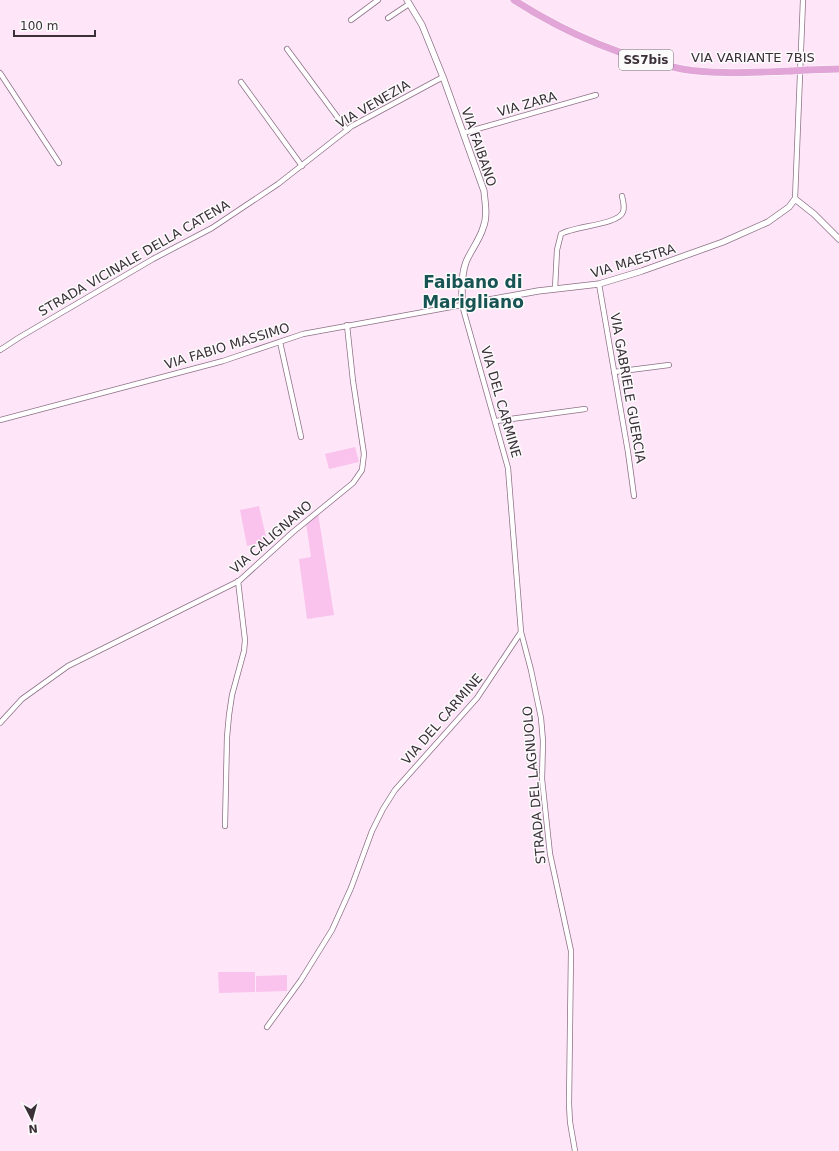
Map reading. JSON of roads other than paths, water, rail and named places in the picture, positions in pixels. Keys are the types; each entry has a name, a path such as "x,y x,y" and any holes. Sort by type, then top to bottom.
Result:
{"main road":[{"name":"VIA VARIANTE 7BIS","path":"514,0 543,19 589,42 635,58 683,69 748,72 839,69"}],"street":[{"path":"351,20 378,0"},
{"path":"803,0 795,199 814,214 839,239"},
{"path":"388,18 408,2"},
{"name":"VIA FAIBANO","path":"408,2 422,25 443,77 484,191 486,207 485,221 483,230 475,242 466,263 463,278 462,305"},
{"path":"287,50 347,130"},
{"path":"0,73 59,163"},
{"name":"VIA VENEZIA","path":"278,184 347,130 443,77"},
{"path":"241,82 302,166"},
{"name":"VIA ZARA","path":"463,133 596,95"},
{"name":"STRADA VICINALE DELLA CATENA","path":"0,350 153,259 212,228 278,184"},
{"path":"555,289 557,250 561,234 570,230 616,218 623,213 624,210 622,196"},
{"name":"VIA MAESTRA","path":"462,305 555,289 599,284 674,260 755,228 775,218 795,199"},
{"name":"VIA GABRIELE GUERCIA","path":"599,284 628,452 634,496"},
{"name":"VIA FABIO MASSIMO","path":"0,420 223,361 303,334 462,305"},
{"name":"VIA DEL CARMINE","path":"267,1027 301,980 332,930 351,888 372,831 395,790 477,698 521,632 508,468 496,421 462,305"},
{"name":"VIA CALIGNANO","path":"0,723 22,699 46,680 68,666 238,581 293,532 353,483 362,470 364,460 363,444 352,381 347,325"},
{"path":"280,342 301,437"},
{"path":"614,372 669,365"},
{"path":"496,421 585,409"},
{"path":"225,826 227,737 229,715 232,695 244,652 245,640 245,627 238,581"},
{"name":"STRADA DEL LAGNUOLO","path":"521,632 541,718 543,741 542,779 549,848 558,898 571,951 569,1110 570,1128 575,1151"}],"district":[{"name":"Faibano di Marigliano","path":"473,292"}]}
